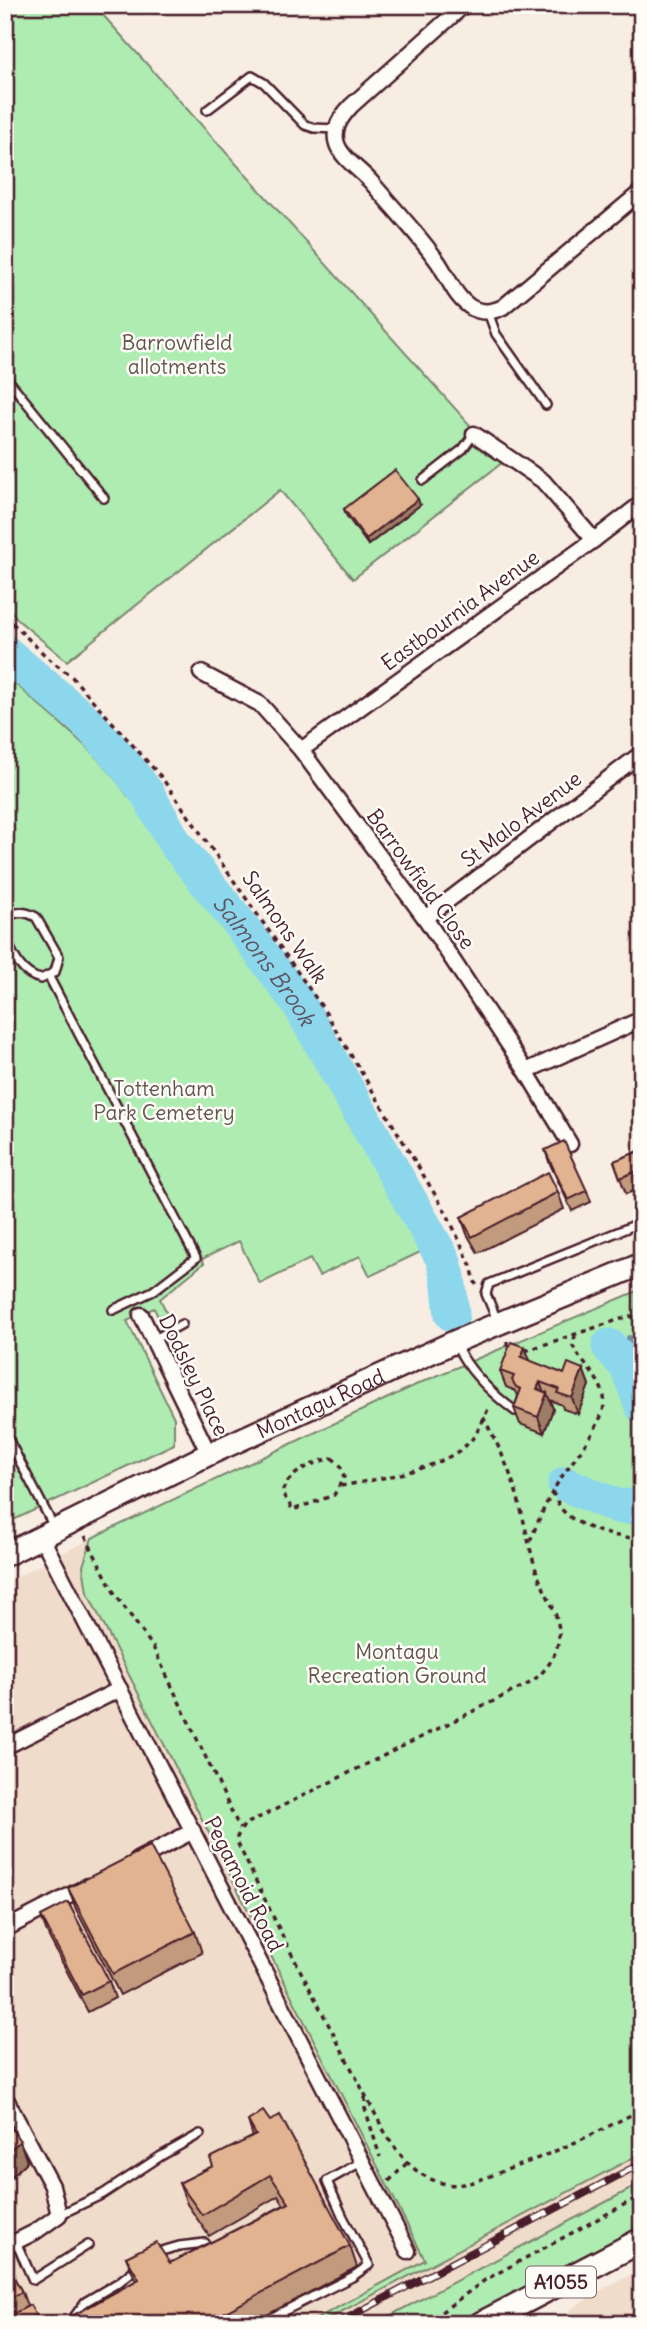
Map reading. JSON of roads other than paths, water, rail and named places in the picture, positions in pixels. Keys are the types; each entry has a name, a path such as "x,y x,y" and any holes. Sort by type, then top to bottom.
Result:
{"main road":[{"name":"Montagu Road","path":"5,1555 209,1454 454,1342 503,1332 642,1264"},
{"name":"A1055","path":"494,2321 642,2240"}],"street":[{"path":"464,5 351,106 340,118 336,135 340,151 366,176 438,262 455,293 475,310 488,312 503,307 642,191"},
{"path":"474,434 543,481 594,540"},
{"name":"Eastbournia Avenue","path":"301,750 642,503"},
{"name":"Barrowfield Close","path":"201,673 260,704 301,750 425,918 526,1071 570,1144"},
{"name":"St Malo Avenue","path":"425,918 642,753"},
{"path":"526,1071 642,1019"},
{"name":"Dodsley Place","path":"141,1315 209,1454"},
{"name":"Pegamoid Road","path":"48,1533 120,1689 408,2251"},
{"path":"5,1747 120,1689"},
{"path":"122,1867 193,1830"},
{"path":"5,1929 99,1880"},
{"path":"5,2096 52,2186 59,2216 11,2245"}],"lane":[{"path":"207,110 251,76 264,83 305,125 336,135"},
{"path":"488,312 496,334 546,405"},
{"path":"5,376 104,498"},
{"path":"423,480 463,449 474,434"},
{"path":"5,925 14,913 22,911 37,917 59,957 55,972 41,979 26,974 5,937"},
{"path":"49,977 196,1258 152,1291 113,1310"},
{"path":"503,1332 486,1294 489,1284 642,1222"},
{"path":"133,1300 141,1315"},
{"path":"153,1341 182,1324"},
{"path":"454,1342 465,1363 495,1396 515,1411"},
{"path":"5,1433 48,1533"},
{"path":"59,2216 103,2194 200,2134"},
{"path":"258,2324 352,2277 369,2265 342,2217 327,2180 361,2162"},
{"path":"69,2324 85,2302 119,2282 154,2254 179,2246 205,2243"},
{"path":"11,2245 33,2280 88,2245"}],"waterway":[{"name":"Salmons Brook","path":"5,652 86,721 123,762 147,793 175,843 299,1004 443,1259 452,1314"},
{"path":"627,1367 629,1338"},
{"name":"Salmons Brook","path":"609,1346 627,1367 642,1406"},
{"name":"Salmons Brook","path":"565,1484 616,1506 642,1507"}],"railway":[{"path":"336,2324 642,2163"}],"park label":[{"name":"Barrowfield allotments","path":"177,354"},
{"name":"Tottenham Park Cemetery","path":"164,1100"},
{"name":"Montagu Recreation Ground","path":"397,1663"}]}
